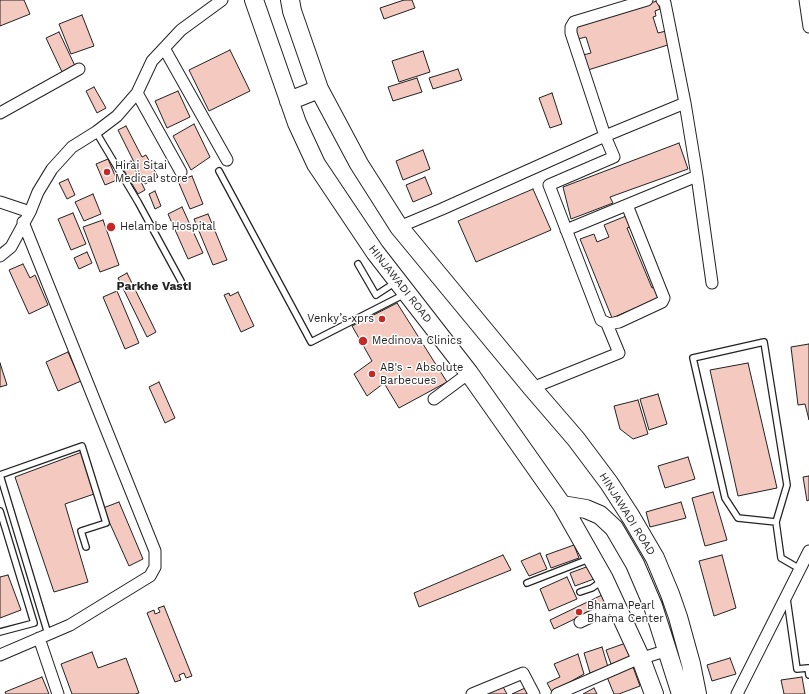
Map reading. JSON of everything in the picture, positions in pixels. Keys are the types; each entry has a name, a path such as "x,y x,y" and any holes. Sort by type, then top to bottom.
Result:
{"main road":[{"name":"HINJAWADI ROAD","path":"254,0 297,123 316,164 374,252 469,373 562,505 586,509 600,515 614,528 635,564 653,606 681,694"},
{"name":"HINJAWADI ROAD","path":"290,0 292,11 319,89 359,164 399,227 576,439 610,483 655,558 678,617 691,664"},
{"path":"289,101 319,89"},
{"path":"562,505 604,580 641,659 653,694"},
{"path":"691,664 697,694"},
{"path":"691,664 709,694"}],"street":[{"path":"0,256 11,247 23,222 30,212 38,192 52,169 72,147 96,132 117,116 137,93 152,60 181,30 222,0"},
{"path":"532,388 619,353 607,324 601,320 549,185 614,157 605,136 571,33 571,27 574,22 647,0"},
{"path":"662,0 665,3 697,176 712,283"},
{"path":"805,0 809,27"},
{"path":"164,48 227,160"},
{"path":"0,113 79,69"},
{"path":"137,93 181,172"},
{"path":"399,227 605,136 684,103"},
{"path":"566,230 697,176"},
{"path":"0,202 30,212"},
{"path":"607,324 619,322 662,302 664,298 627,205"},
{"path":"0,655 70,625 150,576 155,567 155,551 23,222"},
{"path":"434,399 469,373"},
{"path":"737,694 809,551"},
{"path":"580,622 616,606"},
{"path":"44,636 58,694"},
{"path":"556,694 641,659 668,650"},
{"path":"472,694 523,673 534,694"}],"lane":[{"path":"96,132 138,202 181,281"},
{"path":"219,171 311,342 402,287"},
{"path":"358,264 376,295 402,287"},
{"path":"776,522 738,518 725,498 693,358 764,342 787,485 776,522 781,558 800,569"},
{"path":"44,636 0,475 82,446 106,523 81,531 86,547"},
{"path":"0,511 34,623 0,632"},
{"path":"527,583 583,563 592,558"},
{"path":"580,592 592,588 604,580"},
{"path":"786,596 797,669 808,668 809,676"}],"building":[{"path":"0,0 24,0 30,14 0,26"},
{"path":"404,0 412,0 415,8 384,19 380,8"},
{"path":"657,1 660,9 655,11 656,16 653,17 658,33 666,31 671,44 588,70 583,55 591,53 586,37 578,39 574,27"},
{"path":"82,15 94,46 71,54 59,24"},
{"path":"59,32 76,68 63,74 46,38"},
{"path":"230,50 250,91 209,111 189,70"},
{"path":"423,51 430,72 399,82 392,61"},
{"path":"458,69 462,80 433,89 429,78"},
{"path":"417,78 422,92 393,101 388,87"},
{"path":"94,87 106,108 97,113 86,91"},
{"path":"178,91 190,117 167,128 155,101"},
{"path":"552,93 562,124 550,128 539,98"},
{"path":"194,124 210,157 191,170 173,136"},
{"path":"126,126 142,157 146,155 158,177 145,184 118,130"},
{"path":"679,143 688,169 610,197 613,203 571,219 563,187"},
{"path":"423,150 430,169 403,180 396,161"},
{"name":"Hirai Sitai Medical store","path":"108,159 117,180 105,185 96,164"},
{"path":"131,161 145,190 138,194 122,167"},
{"path":"192,176 203,204 190,209 178,181"},
{"path":"425,177 432,194 413,202 406,185"},
{"path":"68,179 75,195 67,199 59,183"},
{"path":"533,189 551,230 476,262 458,221"},
{"path":"155,191 161,206 155,209 149,194"},
{"path":"93,194 101,214 84,221 75,202"},
{"path":"182,207 203,253 188,259 168,214"},
{"path":"73,213 86,244 71,250 58,219"},
{"path":"208,214 227,260 213,265 194,219"},
{"path":"626,216 630,227 627,228 652,288 654,287 659,298 612,318 580,239 594,234 597,242 609,237 604,225"},
{"path":"103,220 119,265 100,272 83,227"},
{"path":"87,252 92,263 79,269 74,258"},
{"path":"23,264 30,278 35,275 48,305 29,314 9,270"},
{"path":"127,273 156,332 147,337 118,278"},
{"path":"117,291 139,343 125,349 103,297"},
{"path":"238,292 254,326 241,332 224,295 229,293 230,296"},
{"path":"397,303 447,382 399,408 384,383 367,396 354,374 372,361 352,326"},
{"path":"809,344 809,420 805,404 798,405 791,347"},
{"path":"68,352 81,381 58,391 46,362"},
{"path":"0,363 7,385 0,387"},
{"path":"748,363 777,488 738,496 710,370"},
{"path":"159,382 175,418 165,423 149,387"},
{"path":"658,394 667,424 649,430 640,399"},
{"path":"638,400 648,434 633,439 620,429 614,406"},
{"path":"82,452 97,493 65,504 88,582 54,592 15,477"},
{"path":"688,457 695,479 665,488 658,466"},
{"path":"809,476 809,500 807,501 803,477"},
{"path":"713,492 727,540 705,546 692,498"},
{"path":"119,502 143,559 129,566 103,508"},
{"path":"681,502 686,518 650,527 646,512"},
{"path":"574,545 579,558 551,568 546,555"},
{"path":"540,553 547,569 529,576 521,561"},
{"path":"503,555 511,570 419,607 414,593"},
{"path":"722,555 736,608 714,616 699,561"},
{"path":"589,566 594,579 575,586 570,573"},
{"path":"8,575 21,610 0,618 0,577"},
{"path":"567,577 577,599 549,611 540,589"},
{"name":"Bhama Pearl Bhama Center","path":"604,594 608,603 554,629 550,620"},
{"path":"164,606 192,676 186,678 184,673 179,675 181,680 175,682 147,613 154,610 155,614 160,612 158,608"},
{"path":"626,643 631,657 611,664 606,650"},
{"path":"602,647 608,667 590,673 584,653"},
{"path":"92,652 98,668 126,658 139,693 72,694 61,664"},
{"path":"578,654 584,674 552,692 547,683 560,677 554,664"},
{"path":"730,658 736,674 712,681 707,665"},
{"path":"633,667 640,686 619,694 614,694 607,677"},
{"path":"42,677 49,694 6,694 5,692"},
{"path":"802,677 805,694 784,694 781,680"},
{"path":"502,685 507,694 483,694"},
{"path":"525,688 528,694 512,694"},
{"path":"594,688 597,694 583,694"}],"place":[{"name":"Hirai Sitai Medical store","path":"107,172"},
{"name":"Helambe Hospital","path":"111,227"},
{"name":"Venky’s xprs","path":"382,319"},
{"name":"Medinova Clinics","path":"363,341"},
{"name":"AB's - Absolute Barbecues","path":"372,374"},
{"name":"Bhama Pearl Bhama Center","path":"579,612"}],"district":[{"name":"Parkhe Vasti","path":"154,286"}]}
